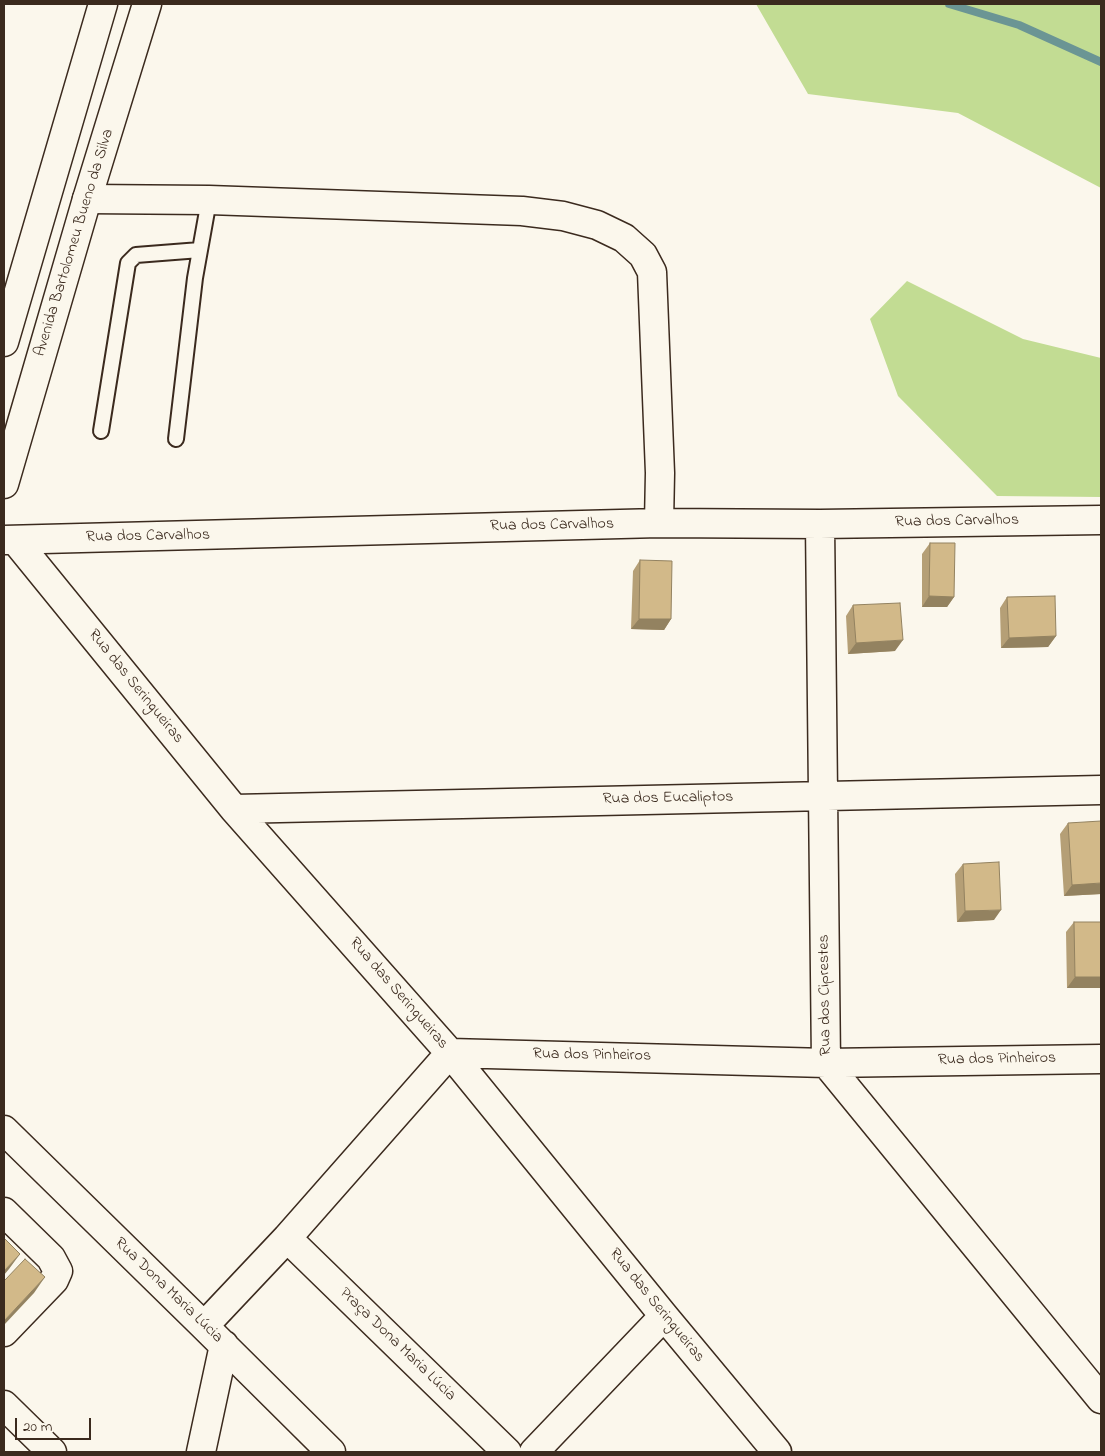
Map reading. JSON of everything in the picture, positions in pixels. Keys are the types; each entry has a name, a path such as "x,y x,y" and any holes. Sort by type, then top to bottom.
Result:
{"street":[{"path":"4,342 102,4"},
{"name":"Avenida Bartolomeu Bueno da Silva","path":"4,484 87,199 147,4"},
{"path":"87,199 209,200 522,211 563,216 597,225 624,238 644,255 652,272 659,454 659,524"},
{"name":"Rua dos Carvalhos","path":"9,540 659,524 1101,520"},
{"name":"Rua dos Ciprestes","path":"820,524 826,1062 1101,1399"},
{"name":"Rua das Seringueiras","path":"9,540 234,809 450,1053 777,1452"},
{"name":"Rua dos Eucaliptos","path":"234,809 1101,790"},
{"path":"204,1326 287,1238 450,1053"},
{"name":"Rua dos Pinheiros","path":"450,1053 826,1062 1101,1059"},
{"name":"Rua Dona Maria Lúcia","path":"4,1130 331,1452"},
{"path":"4,1212 51,1258 58,1271 54,1280 4,1332"},
{"name":"Praça Dona Maria Lúcia","path":"287,1238 507,1452"},
{"path":"534,1452 664,1316"},
{"path":"201,1452 224,1345"},
{"path":"4,1405 52,1452"}],"lane":[{"path":"176,439 194,288 209,200"},
{"path":"101,431 128,263 136,255 200,250"}],"green space":[{"path":"756,4 1101,4 1101,188 958,113 808,94"},
{"path":"907,281 1023,339 1101,358 1101,497 997,496 898,396 870,319"}],"building":[{"path":"930,543 955,543 954,597 929,596"},
{"path":"640,560 672,561 671,619 639,619"},
{"path":"1055,596 1056,636 1009,638 1007,597"},
{"path":"900,603 903,640 856,643 853,605"},
{"path":"1101,821 1101,883 1072,885 1068,823"},
{"path":"999,862 1001,910 965,911 963,864"},
{"path":"1074,922 1101,922 1101,977 1075,977"},
{"path":"4,1238 20,1254 4,1271"},
{"path":"25,1259 45,1277 4,1321 4,1279"}],"waterway":[{"path":"949,4 1019,25 1101,62"}]}
